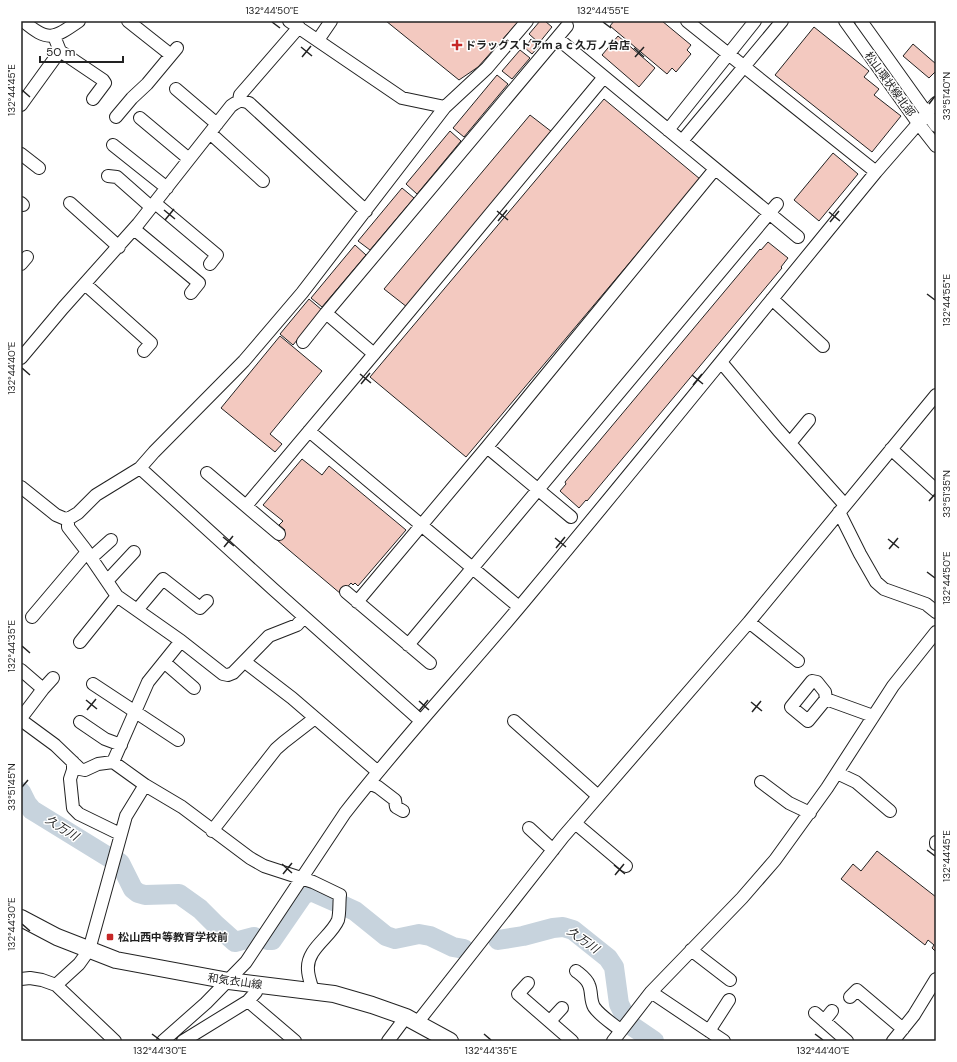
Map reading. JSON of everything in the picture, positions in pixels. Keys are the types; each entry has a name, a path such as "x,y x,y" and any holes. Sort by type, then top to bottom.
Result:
{"main road":[{"name":"和気衣山線","path":"21,918 57,937 116,960 229,981 334,994 372,1004 412,1020 450,1041"}],"street":[{"path":"23,21 37,33 47,36 54,36 79,21"},
{"path":"318,40 331,21"},
{"path":"21,487 56,515 68,519 78,513 96,495 140,468 244,361 302,293 445,107 487,68 527,21"},
{"path":"687,21 876,172"},
{"path":"668,130 755,21"},
{"path":"682,141 782,21"},
{"name":"松山環状線北部","path":"845,21 936,146"},
{"name":"松山環状線北部","path":"861,21 936,126"},
{"path":"116,117 174,52 137,23"},
{"path":"239,101 240,95 294,24 402,98 445,107"},
{"path":"303,342 567,26"},
{"path":"54,36 60,51 103,80 105,83 93,99"},
{"path":"557,38 798,237"},
{"path":"21,105 60,51"},
{"path":"246,506 604,77"},
{"path":"176,89 262,182"},
{"path":"21,358 134,229 231,106 239,101 243,100 249,103 366,211"},
{"path":"164,1041 206,1004 246,962 345,813 369,783 519,607 876,172 936,103"},
{"path":"140,118 189,159"},
{"path":"112,145 166,188"},
{"path":"21,154 39,168"},
{"path":"357,602 487,447 715,169"},
{"path":"108,176 117,177 217,255 210,264"},
{"path":"70,203 118,247"},
{"path":"408,645 777,204"},
{"path":"134,229 199,283 191,293"},
{"path":"85,284 151,343 144,351"},
{"path":"772,299 823,346"},
{"path":"326,313 374,354"},
{"path":"721,362 790,443 842,508 860,554 876,582 884,590 926,604 936,612"},
{"path":"388,1041 412,1020 575,823 749,622 936,395"},
{"path":"790,443 809,420"},
{"path":"309,431 519,607"},
{"path":"487,447 571,517"},
{"path":"891,449 936,490"},
{"path":"140,468 421,721"},
{"path":"207,474 279,534"},
{"path":"68,519 68,527 117,596 181,641 223,674 228,675 233,673 269,636 297,625 304,617"},
{"path":"32,617 89,555 111,540"},
{"path":"107,581 134,552"},
{"path":"137,610 163,579 200,608 207,600"},
{"path":"346,592 430,663"},
{"path":"80,642 117,596"},
{"path":"749,622 798,661"},
{"path":"576,971 589,984 591,1001 594,1007 602,1016 616,1038 651,992 747,893 774,860 810,813 893,686 936,632"},
{"path":"113,762 148,682 181,641"},
{"path":"164,662 194,688"},
{"path":"245,662 292,698 378,772"},
{"path":"21,670 43,689"},
{"path":"53,678 21,719 55,744 80,769 86,770 98,764 113,762 145,785 182,807 250,858 264,866 314,882 340,895 338,919 331,931 317,947 310,958 308,969 313,991"},
{"path":"93,684 178,740"},
{"path":"826,699 873,716"},
{"path":"212,831 276,749 315,718"},
{"path":"514,721 598,796"},
{"path":"80,722 105,740 121,745"},
{"path":"73,762 73,770 70,779 71,802 73,808 79,814 120,834"},
{"path":"837,773 856,782 882,809"},
{"path":"761,782 789,803 810,813"},
{"path":"369,783 378,787 395,800 396,807 403,811"},
{"path":"56,985 80,964 89,950 126,816 145,785"},
{"path":"575,823 626,866"},
{"path":"529,828 553,850"},
{"path":"691,950 730,980"},
{"path":"22,977 42,980 56,985 116,1041"},
{"path":"893,1041 914,1015 936,979"},
{"path":"528,983 518,994 572,1041"},
{"path":"184,1041 248,1001 256,992 258,984"},
{"path":"850,997 857,990 903,1029"},
{"path":"651,992 724,1041"},
{"path":"709,1031 729,1000"},
{"path":"248,1001 296,1041"},
{"path":"550,1021 562,1008"},
{"path":"832,1012 820,1017 847,1041"}],"building":[{"name":"ドラッグストアｍａｃ久万ノ台店","path":"386,21 518,22 478,67 459,80"},
{"path":"540,21 545,21 552,27 539,43 529,34"},
{"path":"614,21 662,21 691,45 687,50 691,54 676,72 672,68 667,74 610,26"},
{"path":"814,27 869,71 864,77 879,89 874,95 901,116 872,152 775,75"},
{"path":"618,36 655,68 639,87 602,55"},
{"path":"531,39 539,46 532,54 525,48"},
{"path":"913,44 936,64 936,71 929,78 903,56"},
{"path":"520,50 530,58 512,79 502,71"},
{"path":"497,75 508,84 464,137 453,128"},
{"path":"604,99 700,179 466,457 370,377"},
{"path":"530,115 552,132 407,307 384,289"},
{"path":"450,131 461,141 417,194 406,184"},
{"path":"833,153 858,174 819,221 794,200"},
{"path":"402,188 414,198 370,250 358,241"},
{"path":"768,242 788,258 781,267 782,268 587,501 586,500 579,508 560,491 566,484 565,482 760,249 761,250"},
{"path":"355,245 366,255 322,307 311,298"},
{"path":"309,299 322,310 293,345 280,334"},
{"path":"280,336 322,371 270,434 282,444 275,452 221,408"},
{"path":"302,459 322,475 329,466 406,530 358,586 355,583 353,585 351,583 341,594 277,540 285,530 279,525 283,521 263,505"},
{"path":"877,851 936,897 936,952 932,948 934,945 928,940 925,945 841,879 853,864 861,871"}],"waterway":[{"name":"久万川","path":"21,792 32,810 110,858"},
{"name":"久万川","path":"117,861 120,863 133,889 138,893 145,895 179,894 200,909 235,942 254,937"},
{"name":"久万川","path":"267,940 272,940 303,895 311,891 336,902"},
{"name":"久万川","path":"342,905 355,911 386,936 395,939 419,934 430,936 453,947 464,949"},
{"name":"久万川","path":"498,940 523,936 553,928 563,927 573,930 608,958 614,967 619,1004 624,1014"},
{"name":"久万川","path":"632,1026 654,1041"}],"place":[{"name":"ドラッグストアｍａｃ久万ノ台店","path":"457,45"},
{"name":"松山西中等教育学校前","path":"110,937"}]}
